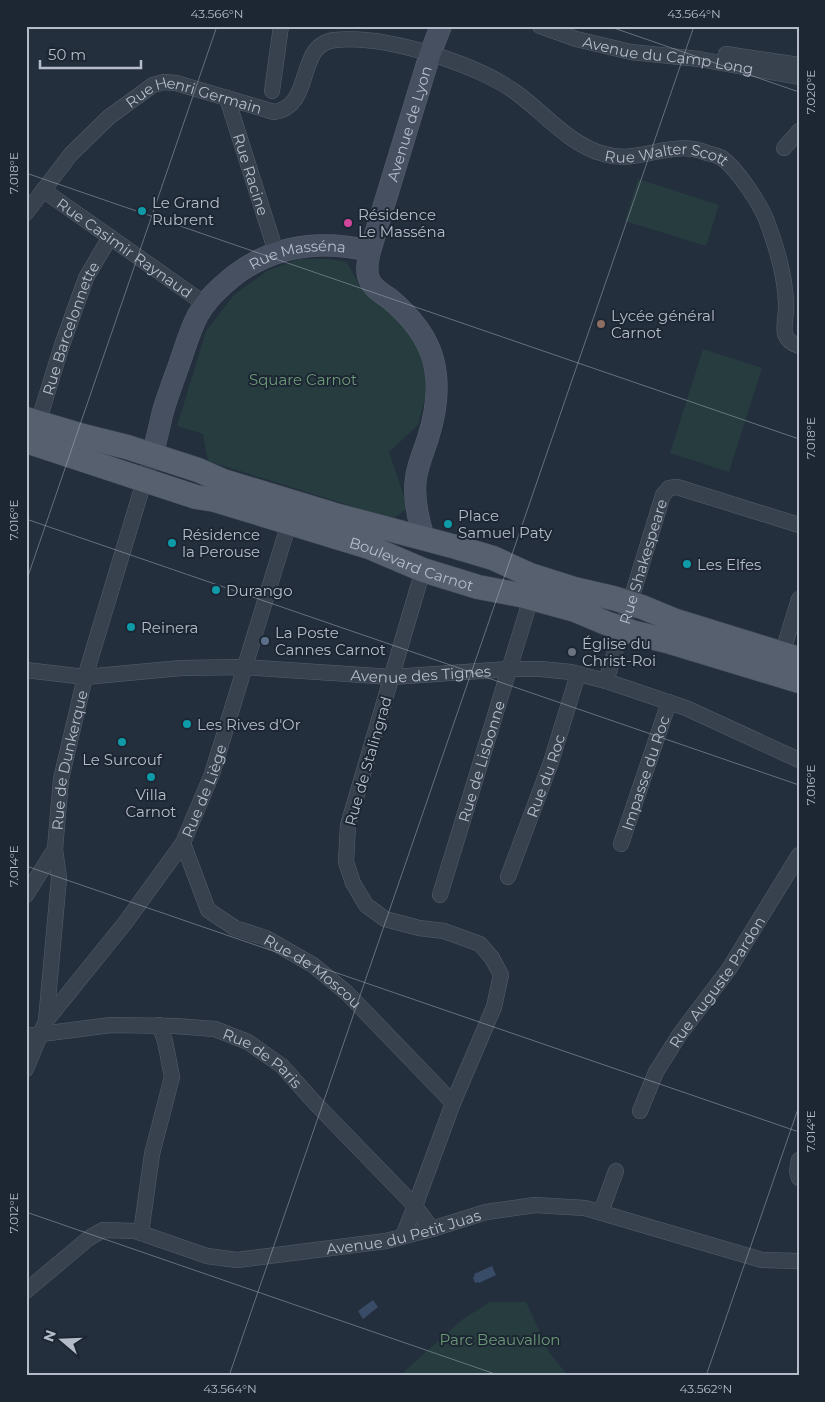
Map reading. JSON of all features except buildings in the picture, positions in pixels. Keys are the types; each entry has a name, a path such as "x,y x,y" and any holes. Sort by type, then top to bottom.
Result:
{"main road":[{"name":"Avenue de Lyon","path":"370,251 430,54 440,29"},
{"name":"Rue Masséna","path":"152,456 162,414 192,329 205,304 222,286 240,272 276,252 306,246 326,245 346,245 370,251 368,268 370,281 409,315 428,345 435,371 437,391 434,413 416,478 417,513 424,538"},
{"path":"127,447 143,440 155,428 162,414"},
{"name":"Boulevard Carnot","path":"30,428 83,436 127,447 198,470 223,481 335,515 493,558 530,575 628,603 676,621 790,656"},
{"name":"Boulevard Carnot","path":"30,428 144,480 369,547 423,570 489,590 532,598 575,610 621,628 799,681"}],"street":[{"path":"272,91 281,26"},
{"name":"Avenue du Camp Long","path":"540,26 576,39 631,52 700,59 799,77"},
{"name":"Avenue du Camp Long","path":"568,26 594,35 657,46 714,52 799,65"},
{"name":"Rue Henri Germain","path":"26,213 71,154 109,117 153,85 164,82 176,83 274,112 281,111 296,100 311,57 322,44 334,40 372,41 430,54"},
{"name":"Rue Walter Scott","path":"430,54 475,70 516,92 580,144 604,155 629,158 670,148 695,148 722,158 743,180 765,217 780,265 786,303 786,334 792,343 799,346"},
{"name":"Rue Racine","path":"227,98 276,252"},
{"path":"784,148 799,131"},
{"name":"Rue Casimir Raynaud","path":"44,190 205,304"},
{"name":"Rue Barcelonnette","path":"30,428 86,278 110,236"},
{"name":"Rue de Dunkerque","path":"26,1069 37,1031 59,878 55,849 61,779 85,677 152,456"},
{"name":"Rue Shakespeare","path":"606,680 628,603 663,495 669,488 677,488 799,526"},
{"name":"Rue de Liège","path":"37,1031 125,923 183,843 212,774 289,523"},
{"name":"Rue de Stalingrad","path":"415,1206 453,1103 494,1007 501,975 492,958 480,944 444,931 419,928 385,920 366,905 353,883 346,862 348,825 423,570"},
{"name":"Rue de Lisbonne","path":"440,895 532,598"},
{"path":"790,656 799,599"},
{"name":"Avenue des Tignes","path":"26,670 85,677 181,668 244,667 392,677 509,669 542,669 606,680 686,708 799,760"},
{"name":"Rue du Roc","path":"508,878 551,762 578,674"},
{"name":"Impasse du Roc","path":"621,844 669,702"},
{"name":"Rue de Moscou","path":"183,843 208,910 235,928 266,938 313,965 347,993 453,1103"},
{"path":"26,895 55,849"},
{"name":"Rue Auguste Pardon","path":"640,1111 656,1072 680,1034 729,968 799,855"},
{"name":"Rue de Paris","path":"37,1031 110,1025 159,1025 215,1029 248,1042 282,1066 315,1103 415,1206"},
{"path":"141,1233 152,1154 172,1077 165,1041 159,1025"},
{"path":"799,1160 797,1171 799,1178"},
{"path":"601,1212 616,1171"},
{"name":"Avenue du Petit Juas","path":"26,1291 89,1238 103,1230 135,1230 207,1256 237,1260 367,1243 432,1229 486,1212 535,1205 585,1208 762,1260 799,1261"},
{"path":"415,1206 432,1229"},
{"path":"403,1236 415,1206"}],"green space":[{"path":"638,179 719,205 706,246 625,221"},
{"name":"Square Carnot","path":"299,259 329,259 347,262 361,288 394,315 413,338 425,361 425,398 418,425 389,452 408,508 393,519 208,461 203,434 177,426 206,331 234,295 267,271"},
{"path":"703,349 762,368 729,472 670,453"},
{"name":"Parc Beauvallon","path":"490,1302 526,1302 549,1352 568,1376 399,1376 463,1319"}],"water":[{"path":"492,1266 496,1275 475,1283 474,1274"},
{"path":"373,1300 378,1307 363,1319 358,1311"}],"place":[{"name":"Le Grand Rubrent","path":"142,211"},
{"name":"Résidence Le Masséna","path":"348,223"},
{"name":"Lycée général Carnot","path":"601,324"},
{"name":"Place Samuel Paty","path":"448,524"},
{"name":"Résidence la Perouse","path":"172,543"},
{"name":"Les Elfes","path":"687,564"},
{"name":"Durango","path":"216,590"},
{"name":"Reinera","path":"131,627"},
{"name":"La Poste Cannes Carnot","path":"265,641"},
{"name":"Église du Christ-Roi","path":"572,652"},
{"name":"Les Rives d'Or","path":"187,724"},
{"name":"Le Surcouf","path":"122,742"},
{"name":"Villa Carnot","path":"151,777"}]}
